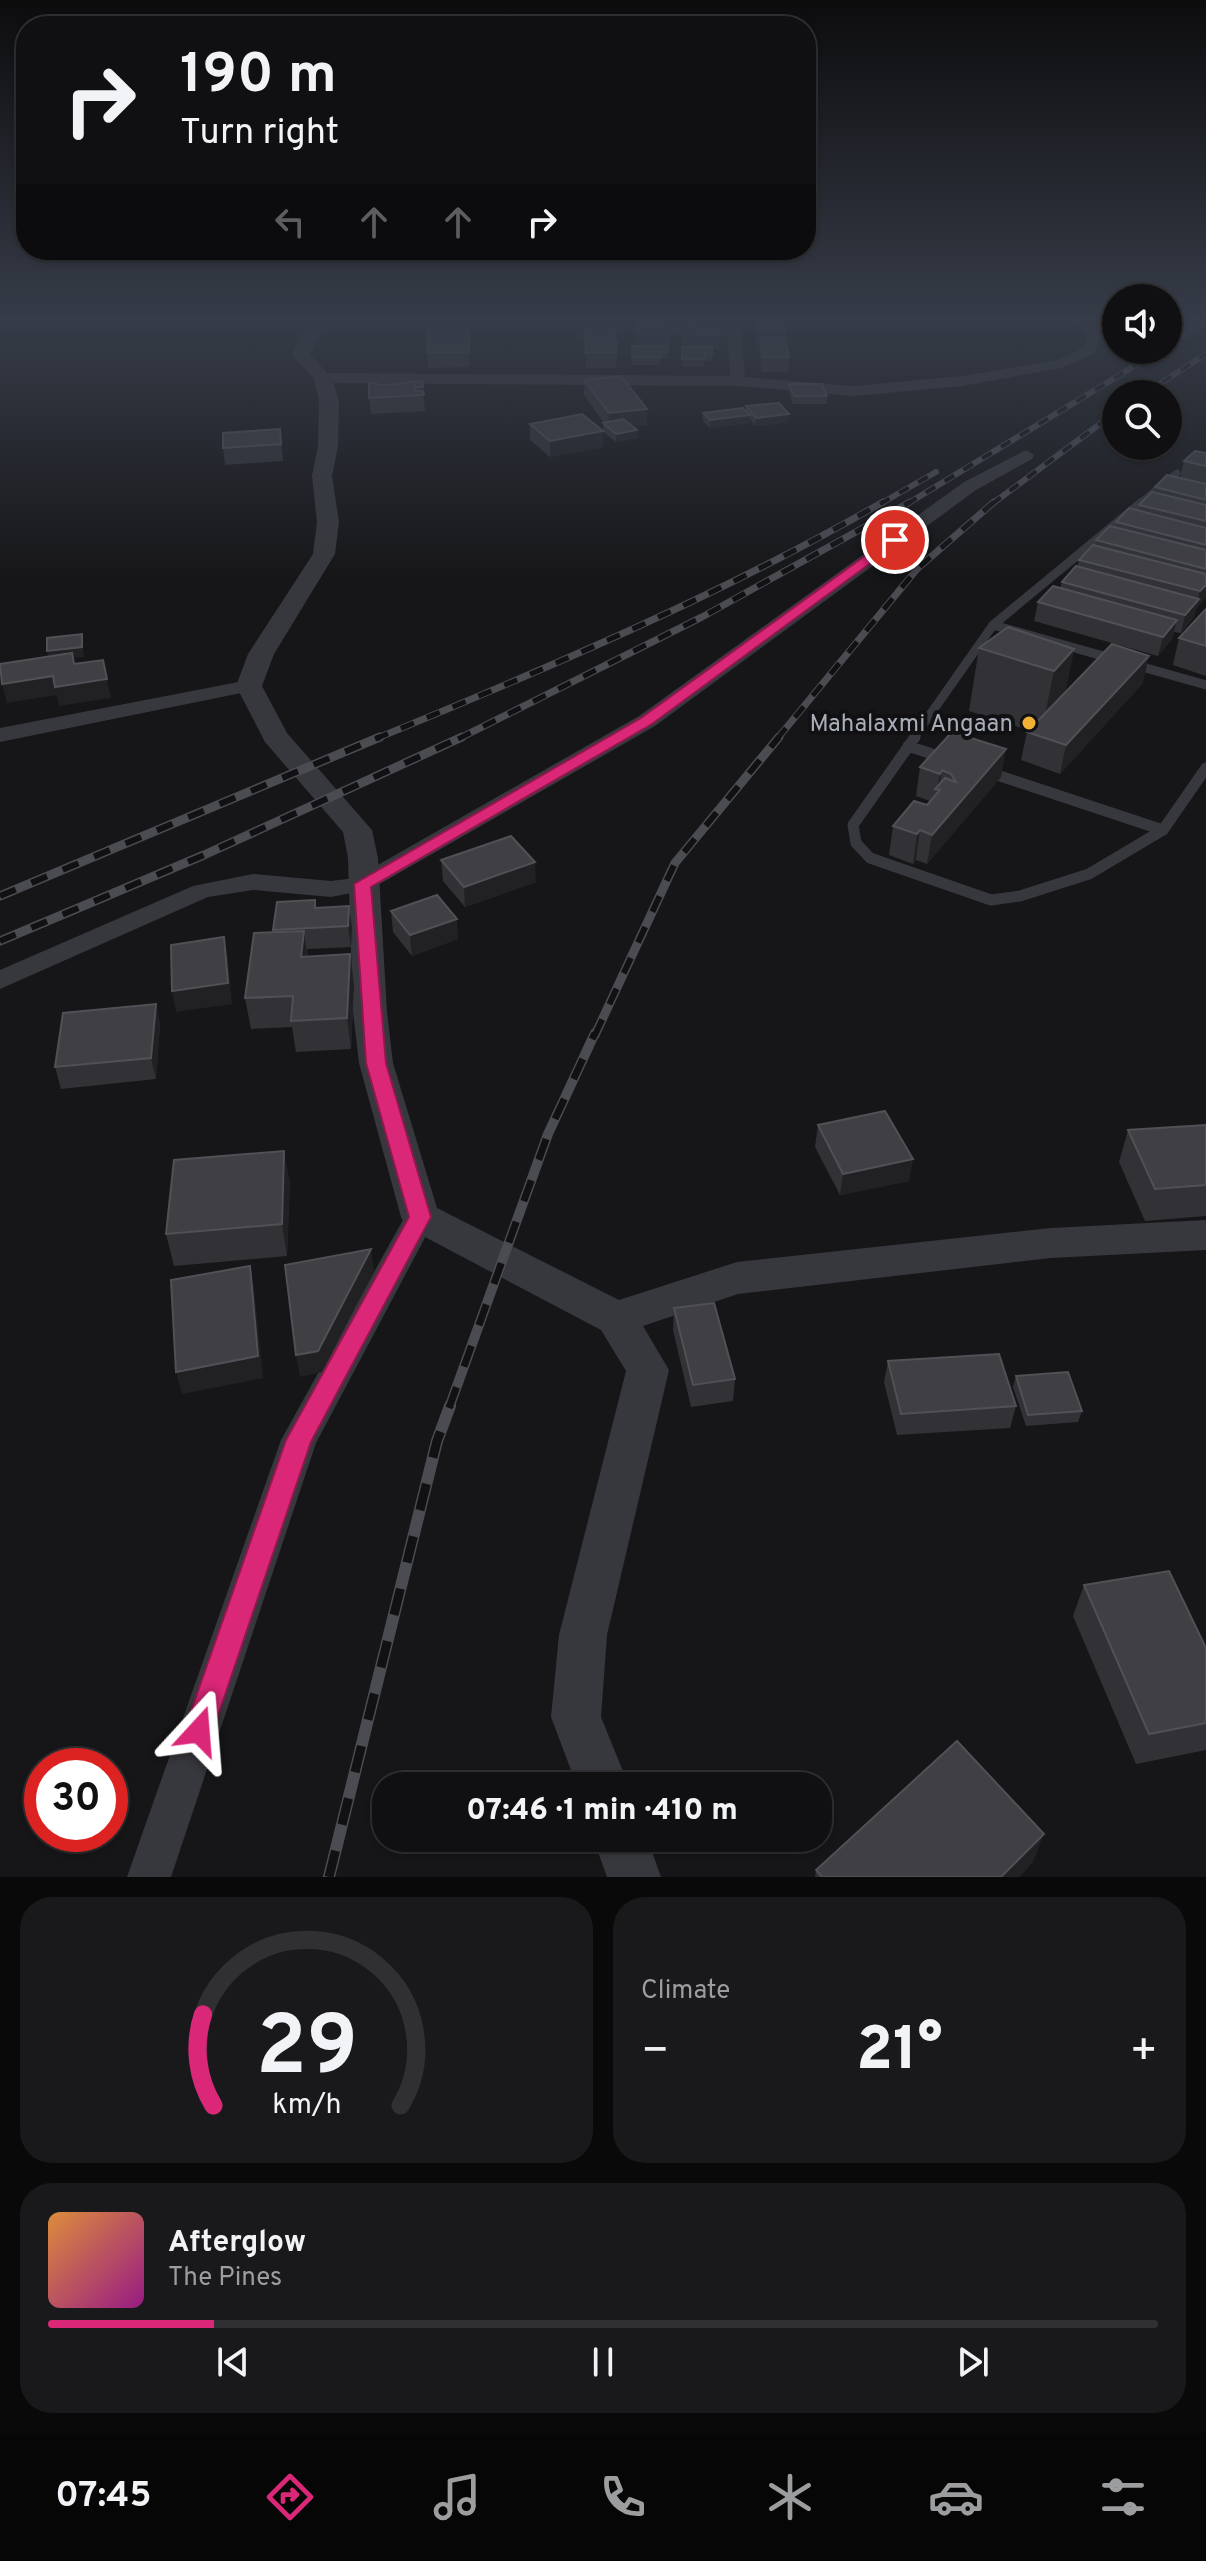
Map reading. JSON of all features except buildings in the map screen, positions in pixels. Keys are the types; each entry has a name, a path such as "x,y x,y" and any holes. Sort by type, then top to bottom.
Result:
{"street":[{"path":"149,1877 299,1440 420,1217 376,1063 362,884 363,858 357,830 275,736 249,686 261,654 324,554 328,522 322,476 328,446 329,405"},
{"path":"0,980 202,891 253,882 331,889 362,884 647,721 970,486 1026,455"},
{"path":"0,735 249,686"},
{"path":"420,1217 616,1318 648,1370 583,1635 576,1717 598,1772"},
{"path":"616,1318 737,1278 1051,1243 1153,1235 1206,1235"},
{"path":"625,1852 634,1877"}],"lane":[{"path":"1177,473 993,625 853,825 852,837 858,848 870,858 991,900 1020,896 1089,874 1163,830 1206,768"},
{"path":"993,625 1206,685"},
{"path":"908,746 953,761"},
{"path":"983,771 1163,830"}],"railway":[{"path":"907,504 1071,405"},
{"path":"992,504 1102,422"},
{"path":"880,504 936,472"},
{"path":"375,739 697,599 883,502"},
{"path":"462,737 702,617 910,502"},
{"path":"777,739 917,569 994,502"},
{"path":"0,896 380,737"},
{"path":"0,941 204,855 462,737"},
{"path":"458,739 462,737"},
{"path":"595,1035 675,863 779,737"},
{"path":"449,1408 548,1134 595,1033"},
{"path":"329,1877 437,1441 450,1406"}],"place":[{"name":"Mahalaxmi Angaan","path":"1029,723"}],"route":[{"path":"199,1731 299,1440 420,1217 376,1063 362,884 647,721 895,540"}]}
